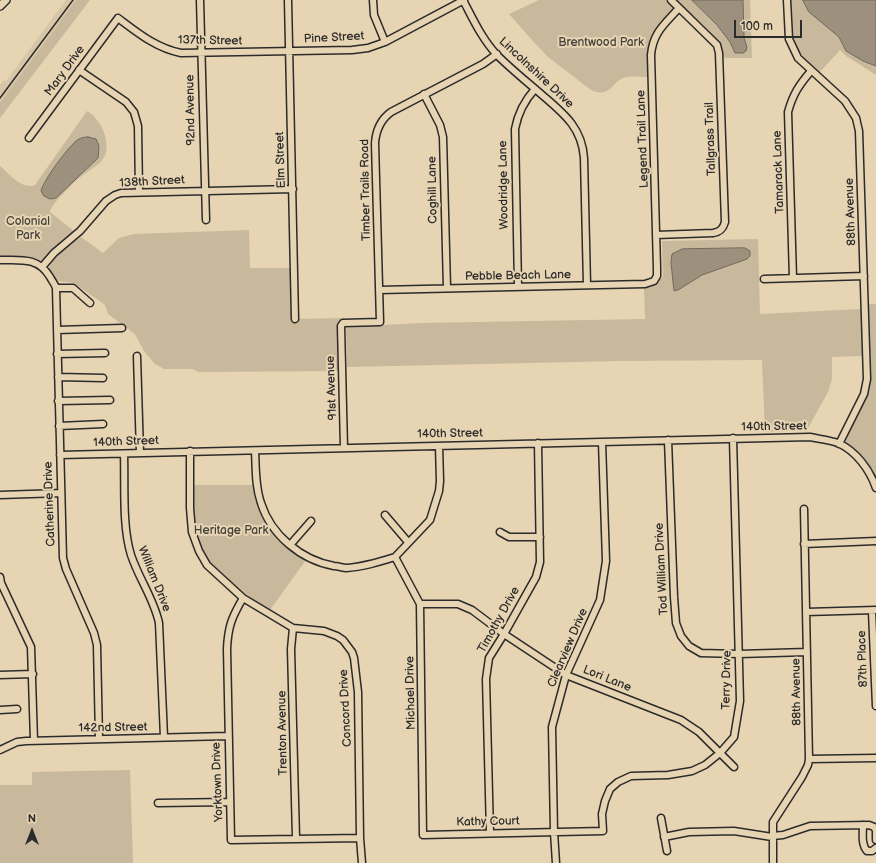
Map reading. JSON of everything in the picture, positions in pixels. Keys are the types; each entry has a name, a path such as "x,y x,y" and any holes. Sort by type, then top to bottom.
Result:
{"main road":[{"path":"0,6 6,0"}],"street":[{"name":"92nd Avenue","path":"200,0 206,220"},
{"name":"Elm Street","path":"288,0 296,319"},
{"path":"373,0 374,15 384,42"},
{"name":"Pine Street","path":"289,52 368,48 384,42 463,0"},
{"name":"Lincolnshire Drive","path":"463,0 478,30 496,54 566,116 573,126 582,146 584,158 587,285"},
{"name":"Tallgrass Trail","path":"656,235 713,233 722,229 725,222 719,53 717,45 671,0"},
{"name":"88th Avenue","path":"788,0 789,39 798,58 845,101 858,125 860,138 866,379 864,394 839,444"},
{"name":"Legend Trail Lane","path":"656,278 652,51 653,42 657,32 679,8"},
{"name":"137th Street","path":"118,18 148,40 162,48 181,53 289,52"},
{"name":"Mary Drive","path":"29,138 118,18"},
{"name":"Timber Trails Road","path":"341,326 343,323 380,322 376,135 381,122 387,114 482,64 496,54"},
{"path":"79,70 126,102 134,112 138,126 139,192"},
{"name":"Tamarack Lane","path":"793,278 788,112 798,86 811,71"},
{"name":"Woodridge Lane","path":"518,287 514,134 517,118 523,104 534,89"},
{"name":"Coghill Lane","path":"424,94 440,125 443,137 447,288"},
{"name":"138th Street","path":"42,267 54,252 75,236 110,197 121,193 204,190 293,190"},
{"path":"0,260 27,260 42,267"},
{"name":"Catherine Drive","path":"42,267 56,288 62,542 64,564 94,633 97,645 99,739"},
{"path":"764,279 864,276"},
{"name":"Pebble Beach Lane","path":"379,290 645,284 650,283 656,278"},
{"path":"56,288 73,288 90,303"},
{"name":"91st Avenue","path":"341,326 344,448"},
{"path":"57,330 122,328"},
{"path":"57,354 106,353"},
{"path":"137,356 140,453"},
{"path":"58,377 102,378"},
{"path":"58,401 110,400"},
{"path":"59,426 103,424"},
{"name":"140th Street","path":"60,455 810,436 839,444"},
{"name":"Terry Drive","path":"554,832 603,831 602,814 605,801 610,789 618,782 631,776 692,771 720,753 734,737 740,701 733,438"},
{"name":"Tod William Drive","path":"668,440 676,623 681,636 689,646 701,653 739,654 807,652"},
{"name":"Clearview Drive","path":"556,863 552,727 566,675 600,600 604,579 606,561 602,442"},
{"name":"Timothy Drive","path":"490,833 486,679 489,658 536,577 540,562 538,443"},
{"path":"839,444 858,458 865,466 873,479 876,488"},
{"path":"255,451 256,482 261,502 268,519 278,533 290,545 306,556 326,564 346,568 371,564 395,557 430,520 439,491 439,446"},
{"name":"Concord Drive","path":"190,451 190,508 192,532 199,551 207,565 243,598 293,628 324,631 337,636 347,645 354,658 358,692 360,838 362,863"},
{"name":"William Drive","path":"124,454 126,524 129,545 133,560 157,613 159,623 164,737"},
{"path":"0,495 61,493"},
{"name":"88th Avenue","path":"773,863 773,822 802,777 808,765 809,759 804,509"},
{"path":"385,515 408,542"},
{"path":"290,545 311,521"},
{"path":"500,532 509,537 540,537"},
{"path":"804,544 876,541"},
{"name":"Michael Drive","path":"395,557 420,604 423,835"},
{"path":"0,577 1,583 31,648 34,741"},
{"name":"Yorktown Drive","path":"243,598 232,618 228,633 228,736 231,840 360,838"},
{"name":"Lori Lane","path":"420,604 458,604 472,610 504,634 566,675 681,720 699,732 734,767"},
{"path":"806,612 874,611"},
{"name":"87th Place","path":"874,611 876,706"},
{"name":"Trenton Avenue","path":"293,628 292,648 296,838"},
{"path":"0,675 33,674"},
{"path":"0,710 17,709"},
{"name":"142nd Street","path":"0,750 17,742 228,736"},
{"path":"809,759 876,758"},
{"path":"158,803 230,802"},
{"path":"661,818 667,851"},
{"path":"863,825 864,848 867,851 872,851 876,848"},
{"path":"664,837 689,832 734,831 772,837 810,826 863,825 874,827 876,830 876,840"},
{"name":"Kathy Court","path":"423,835 554,832"}],"shaded area":[{"path":"66,0 76,0 0,103 0,85 4,80 6,81"},
{"path":"692,0 743,0 744,38 747,47 746,51 743,53 735,53 730,42 717,25"},
{"path":"803,0 876,0 876,66 863,61 846,51 839,37 809,12"},
{"path":"88,137 96,139 99,146 98,158 56,198 50,199 44,196 41,191 46,179 56,164 76,141"},
{"path":"745,248 750,251 750,256 747,259 702,275 674,291 671,263 672,254 682,249"}],"green space":[{"path":"76,0 90,0 0,118 0,103"},
{"name":"Brentwood Park","path":"539,0 667,0 673,5 674,9 651,36 648,49 649,77 626,77 621,79 607,91 598,92 591,90 548,57 509,14"},
{"path":"676,0 692,0 717,25 730,42 735,53 743,53 747,47 744,38 743,0 750,0 752,58 724,58 721,46 709,30"},
{"path":"791,0 876,0 876,75 846,56 840,50 819,73 803,56 795,41 792,23"},
{"name":"Colonial Park","path":"87,111 96,118 101,125 105,136 107,145 104,158 70,186 58,199 50,212 75,232 42,262 24,257 0,257 0,166 21,183 30,186 35,185"},
{"path":"249,230 250,268 292,268 293,309 291,317 293,319 345,318 339,324 340,371 198,372 193,369 164,369 155,364 144,351 135,334 108,314 105,305 74,283 58,281 49,269 50,264 57,255 81,237 103,253 119,238 134,234"},
{"path":"758,239 760,314 861,309 863,356 832,357 832,379 828,392 807,430 765,432 762,360 620,361 347,367 346,327 422,323 645,319 644,286 654,285 663,277 662,241","holes":["745,248 747,259 702,275 674,291 671,263 682,249"]},
{"path":"868,304 876,304 876,479 861,456 846,443 866,395 869,378"},
{"name":"Heritage Park","path":"193,485 254,485 259,508 264,519 286,546 306,560 270,610 223,577 205,555 198,543 194,529"},
{"path":"130,770 133,863 0,863 0,785 32,785 32,772"}],"railway":[{"path":"0,98 73,0"}]}
